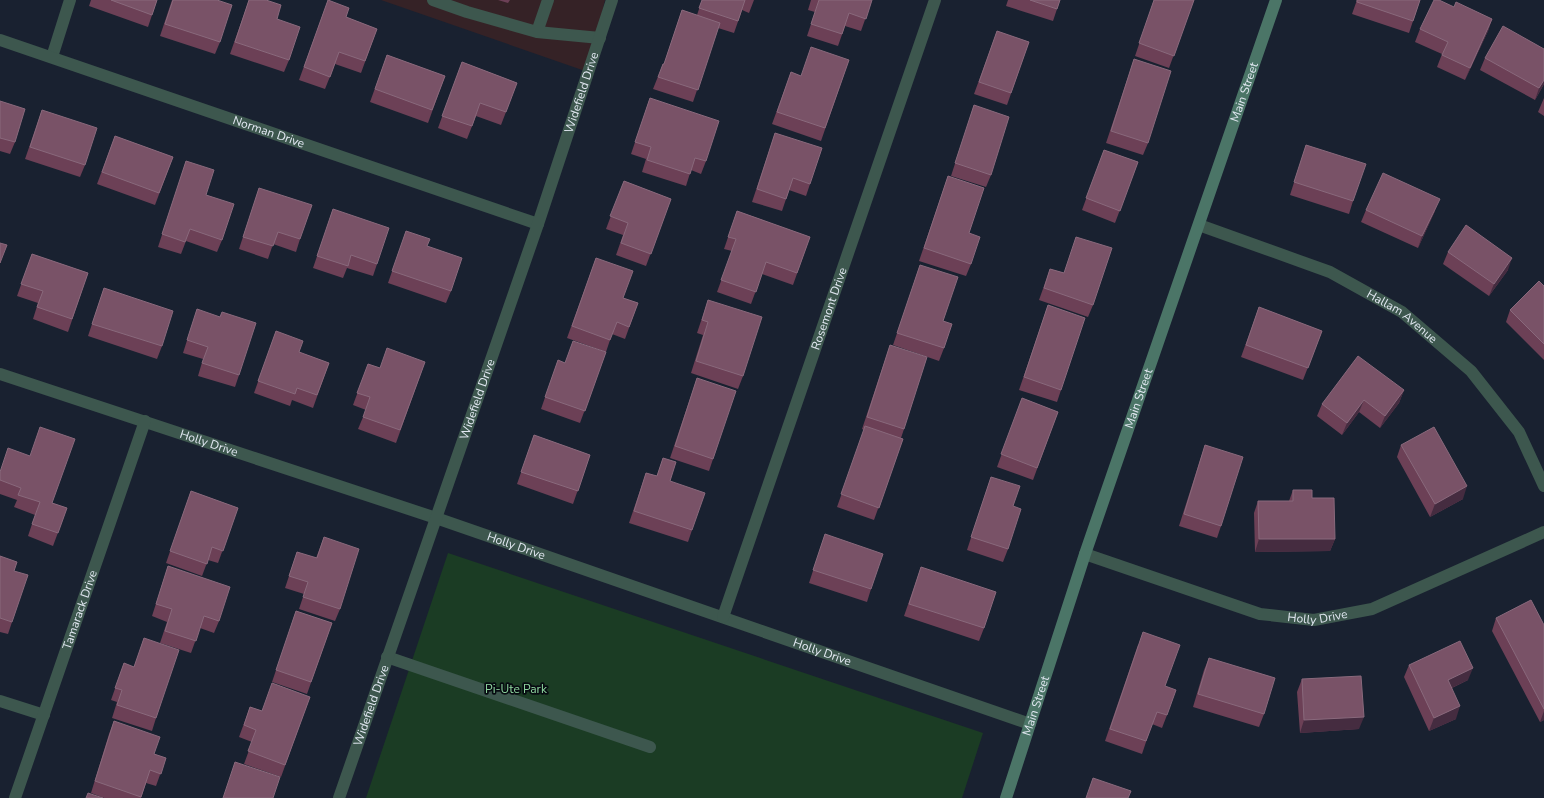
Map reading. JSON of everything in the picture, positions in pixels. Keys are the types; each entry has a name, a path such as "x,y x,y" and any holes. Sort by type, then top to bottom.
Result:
{"main road":[{"name":"Main Street","path":"1006,798 1085,554 1276,0"}],"street":[{"path":"52,58 70,0"},
{"path":"433,0 467,12 536,32 600,38"},
{"path":"536,32 548,0"},
{"name":"Widefield Drive","path":"339,798 538,224 612,0"},
{"name":"Rosemont Drive","path":"723,617 936,0"},
{"name":"Norman Drive","path":"0,40 538,224"},
{"name":"Hallam Avenue","path":"1199,225 1330,272 1402,312 1471,371 1519,432 1544,486"},
{"name":"Holly Drive","path":"0,374 436,518 1030,724"},
{"name":"Tamarack Drive","path":"15,798 145,421"},
{"name":"Holly Drive","path":"1085,554 1260,614 1314,620 1372,610 1544,532"},
{"path":"387,657 650,746"},
{"path":"0,701 44,715"}],"shaded area":[{"path":"381,0 605,0 588,72"}],"green space":[{"name":"Pi-Ute Park","path":"448,553 983,733 962,798 366,798"}],"building":[{"path":"111,0 157,0 152,15"},
{"path":"173,0 217,0 232,5 220,42 165,24"},
{"path":"249,0 266,0 281,5 277,19 300,27 289,60 235,42"},
{"path":"328,0 349,8 346,17 377,29 365,61 339,52 330,77 304,67"},
{"path":"702,0 745,0 738,21 699,8"},
{"path":"819,0 872,0 866,19 849,13 842,34 811,24"},
{"path":"1030,0 1060,0 1057,9"},
{"path":"1154,0 1194,0 1174,56 1139,43"},
{"path":"1357,0 1420,0 1413,21 1357,2"},
{"path":"1434,0 1439,0 1454,7 1456,2 1492,19 1470,68 1442,55 1448,42 1420,29"},
{"path":"682,10 720,23 698,90 658,77 664,64"},
{"path":"1503,26 1544,49 1544,80 1539,88 1485,58"},
{"path":"997,31 1029,42 1011,93 979,82"},
{"path":"811,47 849,60 825,128 777,112 791,72 801,76"},
{"path":"387,55 445,76 432,110 375,89"},
{"path":"1134,59 1171,71 1148,143 1111,131"},
{"path":"462,62 517,83 506,112 480,103 472,126 442,116"},
{"path":"650,98 719,121 706,161 695,158 690,174 647,160 651,147 635,142"},
{"path":"0,101 25,109 15,142 0,138"},
{"path":"974,105 1009,117 991,175 955,163"},
{"path":"42,110 97,128 85,165 30,147"},
{"path":"775,133 822,148 810,184 793,178 786,199 757,189"},
{"path":"115,136 173,157 159,193 102,172"},
{"path":"1306,145 1366,164 1353,201 1294,182"},
{"path":"1104,150 1138,162 1120,211 1086,198"},
{"path":"186,161 214,170 206,195 234,204 222,240 190,229 185,242 162,234"},
{"path":"1383,173 1440,199 1422,236 1366,210"},
{"path":"948,176 984,188 969,233 980,237 971,264 924,248"},
{"path":"624,181 671,199 651,254 621,243 628,223 610,216"},
{"path":"259,188 312,205 300,239 278,232 273,246 243,237"},
{"path":"333,209 389,228 377,264 351,255 348,266 317,256"},
{"path":"737,211 810,237 797,273 766,262 756,292 721,280 736,239 728,237"},
{"path":"1466,225 1512,258 1494,284 1448,252"},
{"path":"406,231 430,239 427,246 462,258 451,291 392,271"},
{"path":"1076,237 1112,248 1093,305 1044,288 1050,269 1064,273"},
{"path":"0,243 7,245 0,263"},
{"path":"32,254 88,273 72,319 37,307 43,291 21,284"},
{"path":"596,258 633,271 623,298 638,303 629,327 617,322 610,340 572,326"},
{"path":"920,265 958,277 943,321 952,324 944,348 897,333"},
{"path":"1539,281 1544,286 1544,344 1510,310"},
{"path":"104,288 173,311 162,346 92,324"},
{"path":"708,300 762,317 743,376 696,361 708,322 702,320"},
{"path":"1048,305 1085,318 1061,390 1024,377"},
{"path":"1259,307 1322,331 1308,368 1246,345"},
{"path":"197,309 220,317 222,312 256,323 239,375 202,363 208,347 187,340"},
{"path":"276,331 303,341 299,352 329,363 317,395 297,388 295,394 258,381"},
{"path":"573,341 606,352 585,411 545,397 558,360 565,363"},
{"path":"890,345 927,357 904,429 867,417"},
{"path":"387,348 425,362 400,430 363,417 370,397 357,393 368,364 380,368"},
{"path":"1358,356 1404,390 1385,416 1364,400 1347,423 1322,404"},
{"path":"697,378 736,391 713,459 675,446"},
{"path":"1022,398 1058,412 1037,468 1001,454"},
{"path":"865,426 903,439 879,508 841,494"},
{"path":"40,427 75,439 52,503 67,508 58,533 32,524 40,502 18,495 21,488 0,480 0,472 8,448 30,456"},
{"path":"1434,427 1467,486 1435,504 1401,445"},
{"path":"534,435 590,455 578,491 521,472"},
{"path":"1205,445 1243,457 1221,526 1184,514"},
{"path":"663,458 676,462 670,481 705,493 692,530 634,511 646,473 657,476"},
{"path":"991,477 1020,486 1013,506 1021,509 1008,549 971,537"},
{"path":"1293,490 1312,490 1312,498 1334,498 1335,539 1259,539 1258,501 1293,501"},
{"path":"191,491 238,508 223,551 212,547 207,564 170,551"},
{"path":"825,534 883,554 871,589 813,570"},
{"path":"324,537 359,549 340,609 303,597 308,582 289,576 297,552 317,558"},
{"path":"0,556 17,562 14,571 28,575 12,622 0,618"},
{"path":"168,566 230,587 219,621 204,616 196,641 165,631 172,609 156,604"},
{"path":"921,567 996,592 984,628 909,604"},
{"path":"1531,600 1544,625 1544,709 1496,618"},
{"path":"296,611 332,623 311,682 276,670"},
{"path":"1143,632 1180,645 1165,686 1176,690 1167,715 1157,712 1146,741 1110,729"},
{"path":"144,638 179,650 156,718 117,705 122,690 115,688 124,663 134,667"},
{"path":"1460,641 1473,668 1448,680 1460,706 1434,718 1409,665"},
{"path":"1209,658 1275,678 1264,714 1198,694"},
{"path":"1361,676 1364,717 1304,720 1302,679"},
{"path":"272,683 310,697 285,765 248,751 256,730 244,725 250,707 262,711"},
{"path":"114,721 160,737 154,754 166,758 161,774 150,770 141,797 95,781"},
{"path":"235,762 280,777 273,798 223,798"},
{"path":"1093,778 1131,791 1128,798 1086,798"},
{"path":"88,793 103,798 86,798"}]}
